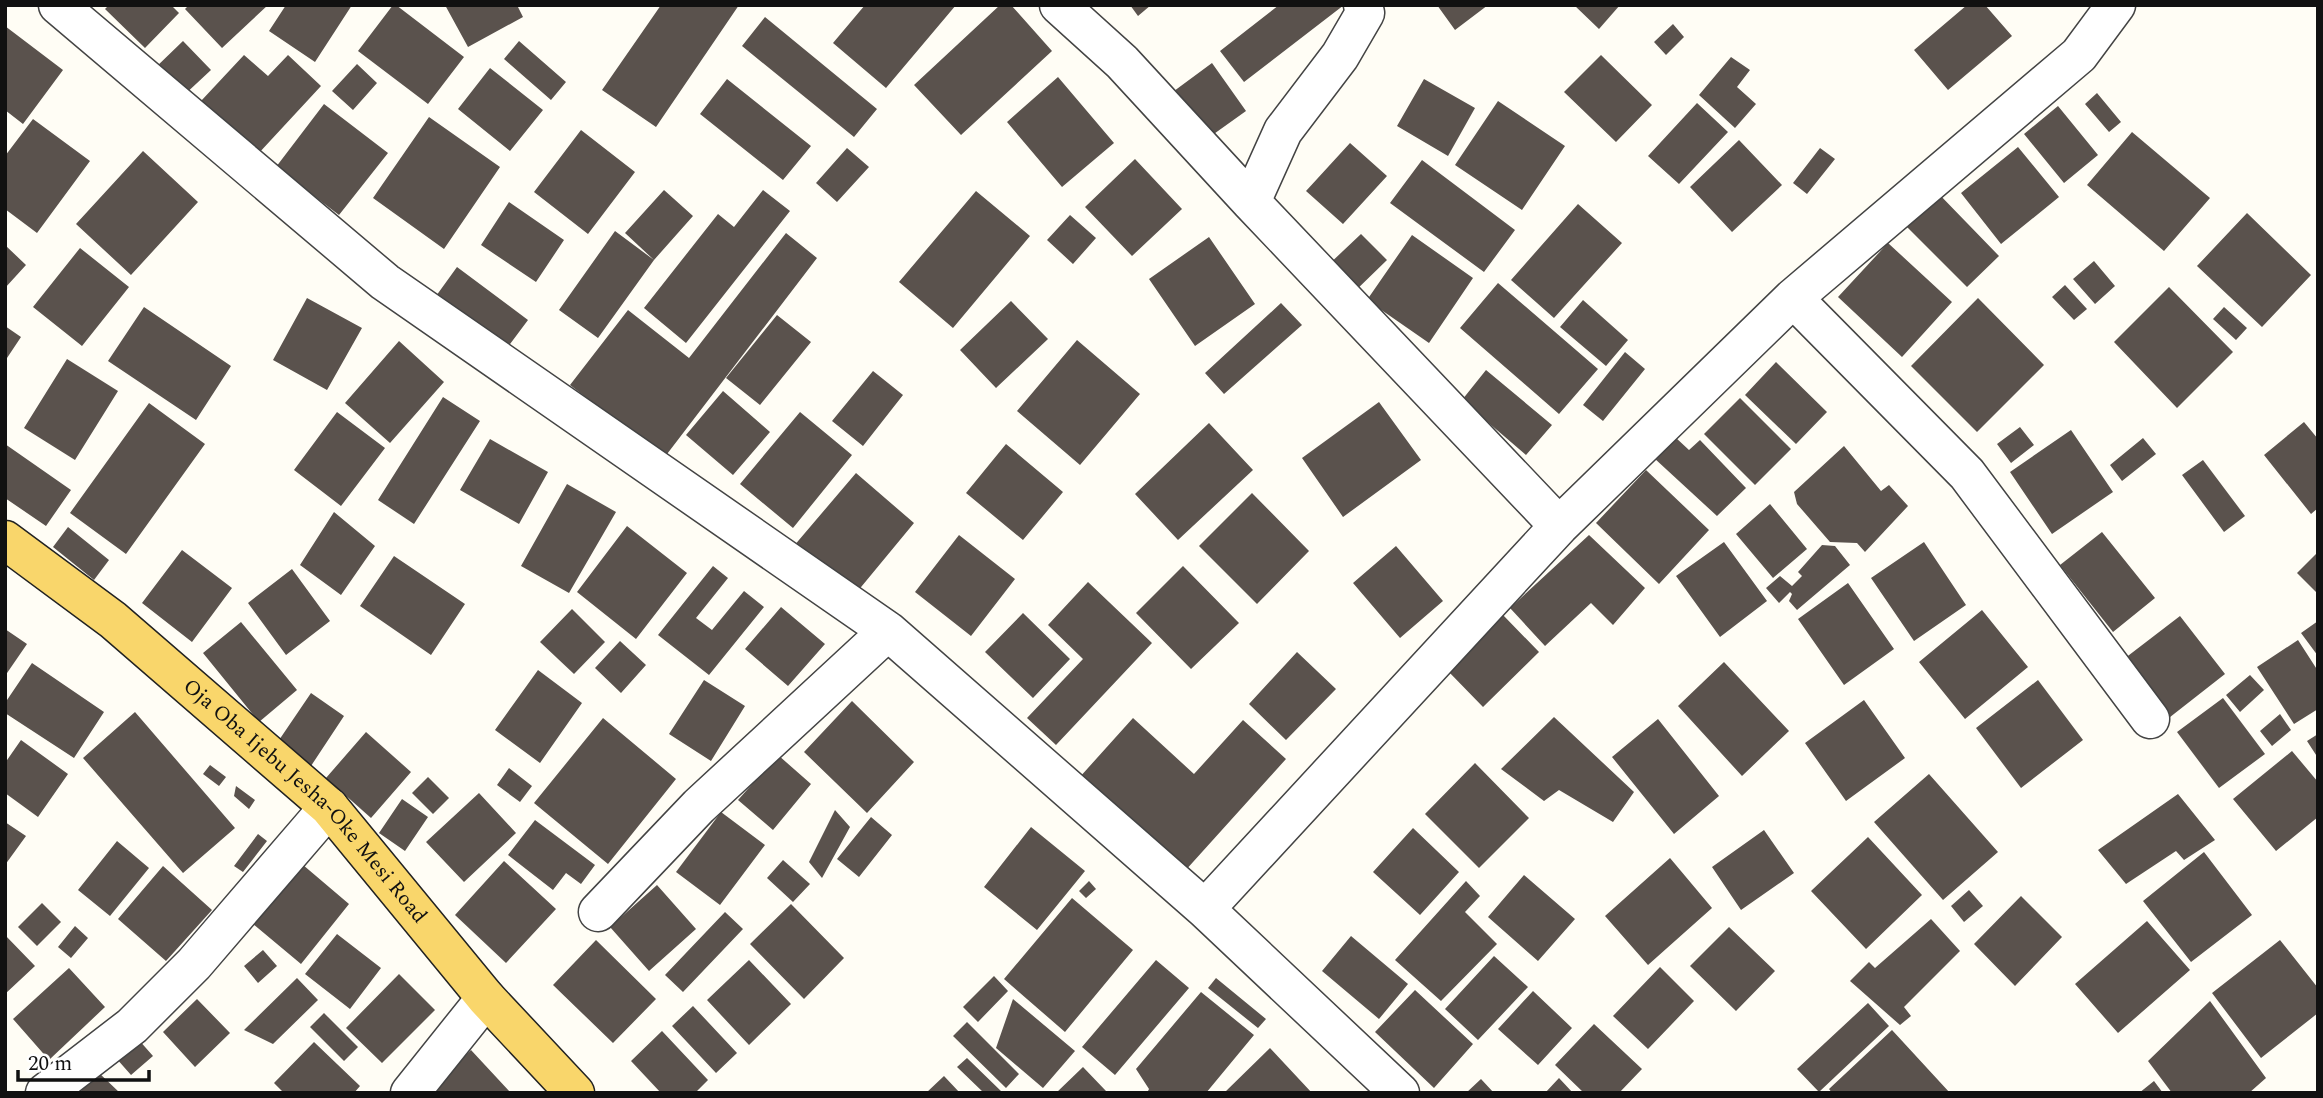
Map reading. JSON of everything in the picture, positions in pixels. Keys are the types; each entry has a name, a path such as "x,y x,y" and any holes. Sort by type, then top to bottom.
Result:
{"main road":[{"name":"Oja Oba Ijebu Jesha-Oke Mesi Road","path":"5,540 113,620 329,807 486,998 575,1093"}],"street":[{"path":"58,5 385,282 888,631 1205,909 1400,1093"},
{"path":"1059,5 1122,62 1559,526"},
{"path":"1251,202 1283,131 1340,55 1364,13 1363,5"},
{"path":"1205,909 1559,526 1793,298 2079,55 2116,5"},
{"path":"1793,298 1967,474 2150,719"},
{"path":"598,912 699,806 888,631"},
{"path":"45,1093 132,1026 194,964 329,807"},
{"path":"410,1093 486,998"}],"building":[{"path":"109,5 171,5 179,13 145,48 105,9"},
{"path":"189,5 268,5 222,48 185,9"},
{"path":"286,5 352,5 315,62 269,31"},
{"path":"393,5 464,57 428,104 358,51"},
{"path":"445,5 517,5 523,17 468,47"},
{"path":"661,5 739,5 656,127 602,90"},
{"path":"865,5 956,5 886,88 833,43"},
{"path":"1000,5 1011,5 1052,51 961,135 914,85"},
{"path":"1130,5 1151,5 1138,16"},
{"path":"1279,5 1344,5 1244,82 1220,51"},
{"path":"1437,5 1488,5 1455,30"},
{"path":"1574,5 1620,5 1599,29"},
{"path":"1967,5 1985,5 2012,36 1948,90 1914,50"},
{"path":"765,17 877,109 854,137 742,46"},
{"path":"1673,24 1684,37 1666,55 1654,42"},
{"path":"5,26 63,70 23,124 5,110"},
{"path":"183,41 211,70 182,97 154,69"},
{"path":"519,41 566,82 551,100 504,59"},
{"path":"244,55 268,76 288,55 321,86 258,154 201,101"},
{"path":"1601,55 1652,105 1616,142 1564,92"},
{"path":"1731,57 1750,70 1737,87 1756,104 1735,128 1699,95"},
{"path":"1212,63 1246,111 1204,141 1170,94"},
{"path":"357,64 377,83 353,110 332,91"},
{"path":"490,68 543,110 510,151 458,109"},
{"path":"1058,77 1114,143 1062,187 1007,122"},
{"path":"727,79 811,146 783,180 700,114"},
{"path":"1424,79 1475,108 1448,156 1397,126"},
{"path":"2097,93 2121,122 2109,132 2085,104"},
{"path":"1498,101 1565,146 1522,210 1455,165"},
{"path":"1697,103 1728,132 1679,184 1648,156"},
{"path":"324,104 388,153 339,215 276,167"},
{"path":"2058,106 2098,155 2064,183 2024,134"},
{"path":"429,117 500,167 444,249 373,198"},
{"path":"33,119 90,161 37,233 5,209 5,156"},
{"path":"581,130 635,172 588,234 534,192"},
{"path":"2132,132 2210,198 2164,251 2087,185"},
{"path":"1739,140 1782,185 1732,232 1690,187"},
{"path":"1350,143 1387,176 1343,224 1306,191"},
{"path":"2018,147 2059,197 2001,244 1961,193"},
{"path":"847,148 869,167 837,202 816,183"},
{"path":"1820,148 1835,159 1807,194 1793,183"},
{"path":"143,151 198,202 131,275 76,224"},
{"path":"1135,159 1182,209 1132,256 1085,207"},
{"path":"1422,160 1515,230 1484,272 1390,203"},
{"path":"664,190 693,216 654,260 625,233"},
{"path":"763,190 790,211 686,343 644,308 718,214 734,227"},
{"path":"1935,190 1999,256 1967,287 1902,222"},
{"path":"976,191 1030,236 953,328 899,282"},
{"path":"509,202 564,240 536,282 481,245"},
{"path":"1578,204 1622,243 1554,318 1511,280"},
{"path":"2247,213 2311,275 2262,327 2197,266"},
{"path":"1070,215 1096,238 1073,264 1047,240"},
{"path":"615,231 654,260 598,338 559,310"},
{"path":"786,233 817,258 664,458 570,385 628,310 689,358"},
{"path":"1361,234 1387,260 1350,296 1325,268"},
{"path":"1412,235 1473,278 1429,343 1367,300"},
{"path":"1209,237 1255,304 1195,346 1149,279"},
{"path":"1888,243 1952,302 1902,357 1838,297"},
{"path":"5,245 26,265 5,288"},
{"path":"80,248 129,287 82,346 33,307"},
{"path":"2094,261 2115,286 2095,304 2073,279"},
{"path":"457,267 528,320 501,356 431,303"},
{"path":"1498,283 1598,369 1559,414 1460,328"},
{"path":"2065,285 2087,309 2074,320 2052,297"},
{"path":"2169,287 2233,352 2177,408 2114,342"},
{"path":"307,298 362,328 327,390 273,360"},
{"path":"1978,298 2044,365 1977,432 1911,366"},
{"path":"1583,300 1628,340 1606,366 1560,327"},
{"path":"1011,301 1048,339 996,388 960,350"},
{"path":"1281,303 1302,325 1224,394 1205,373"},
{"path":"144,307 231,366 196,420 108,361"},
{"path":"2224,307 2247,328 2236,340 2213,319"},
{"path":"777,315 811,342 760,405 726,378"},
{"path":"5,326 21,337 5,361"},
{"path":"1077,340 1140,394 1080,465 1017,411"},
{"path":"399,341 444,382 390,443 345,403"},
{"path":"1625,352 1645,369 1603,421 1583,405"},
{"path":"67,359 118,391 75,460 24,428"},
{"path":"1776,362 1827,412 1796,444 1745,395"},
{"path":"1486,370 1552,425 1526,455 1462,400"},
{"path":"873,371 903,395 863,446 832,421"},
{"path":"723,391 770,432 733,475 686,435"},
{"path":"443,397 480,421 414,524 378,500"},
{"path":"1740,398 1791,449 1755,485 1704,434"},
{"path":"1379,402 1421,460 1343,517 1302,458"},
{"path":"149,403 205,444 126,554 70,513"},
{"path":"337,412 385,448 341,506 294,470"},
{"path":"800,412 852,455 793,528 740,484"},
{"path":"2304,422 2318,439 2318,508 2311,514 2264,455"},
{"path":"1209,423 1253,470 1178,540 1135,494"},
{"path":"2020,427 2034,445 2011,463 1997,444"},
{"path":"2071,430 2113,492 2052,534 2010,472"},
{"path":"1675,437 1689,450 1700,440 1746,488 1717,516 1654,458"},
{"path":"2143,438 2156,454 2122,481 2110,465"},
{"path":"490,439 548,472 519,524 460,490"},
{"path":"5,444 71,490 46,526 5,498"},
{"path":"1006,444 1063,492 1023,540 966,493"},
{"path":"1844,446 1881,491 1889,485 1908,506 1865,552 1857,543 1830,542 1797,504 1794,492"},
{"path":"2203,460 2245,516 2224,532 2182,475"},
{"path":"1646,470 1709,530 1659,584 1596,523"},
{"path":"856,473 914,523 852,598 793,547"},
{"path":"567,484 616,512 569,593 521,566"},
{"path":"1252,493 1309,551 1257,604 1199,546"},
{"path":"1770,504 1807,549 1773,578 1736,534"},
{"path":"334,512 375,546 341,595 300,565"},
{"path":"627,526 687,573 636,639 577,592"},
{"path":"68,527 109,560 94,580 53,547"},
{"path":"2102,532 2155,598 2113,632 2060,565"},
{"path":"959,535 1015,579 971,636 915,592"},
{"path":"1589,535 1645,588 1613,625 1591,603 1545,646 1510,608"},
{"path":"1724,542 1767,601 1720,637 1676,576"},
{"path":"1924,542 1966,605 1914,641 1871,578"},
{"path":"1822,545 1835,546 1850,565 1797,610 1789,601 1792,594 1790,592 1779,603 1766,588 1780,576 1792,586 1802,576 1798,572"},
{"path":"1396,546 1443,601 1400,638 1353,583"},
{"path":"182,550 232,588 192,642 142,603"},
{"path":"2318,552 2318,594 2297,573"},
{"path":"394,556 465,604 431,655 360,606"},
{"path":"713,566 728,578 696,618 712,630 744,591 764,607 709,675 658,635"},
{"path":"1183,566 1239,623 1191,669 1136,613"},
{"path":"292,569 330,621 286,655 248,603"},
{"path":"1088,582 1152,643 1056,745 1027,718 1083,659 1048,625"},
{"path":"1848,583 1894,649 1844,685 1798,619"},
{"path":"781,607 825,644 788,686 745,649"},
{"path":"572,609 605,642 574,674 540,642"},
{"path":"1982,610 2028,667 1965,719 1919,662"},
{"path":"1023,613 1070,659 1033,698 985,652"},
{"path":"1503,615 1539,652 1483,707 1447,670"},
{"path":"2180,616 2225,674 2165,721 2120,662"},
{"path":"2318,621 2318,656 2301,633"},
{"path":"241,622 297,690 259,722 203,653"},
{"path":"5,629 27,644 5,676"},
{"path":"2298,640 2318,671 2318,709 2294,724 2257,667"},
{"path":"620,641 646,665 621,693 595,668"},
{"path":"1297,652 1336,689 1286,740 1249,704"},
{"path":"1724,662 1789,731 1742,776 1678,706"},
{"path":"32,663 104,712 74,758 5,713 5,703"},
{"path":"538,670 582,703 540,763 495,730"},
{"path":"2250,675 2264,690 2240,712 2226,695"},
{"path":"704,680 745,706 711,761 669,734"},
{"path":"2038,680 2083,740 2021,788 1976,728"},
{"path":"311,693 344,716 309,769 275,746"},
{"path":"2223,698 2265,754 2219,788 2177,732"},
{"path":"1864,700 1905,758 1846,801 1805,743"},
{"path":"852,701 914,762 867,813 804,752"},
{"path":"135,712 235,828 183,873 83,758"},
{"path":"2280,714 2291,730 2272,746 2260,731"},
{"path":"1554,717 1634,792 1613,822 1559,790 1544,801 1501,769"},
{"path":"603,718 676,779 608,864 534,803"},
{"path":"1133,718 1194,774 1243,720 1286,759 1184,872 1079,778"},
{"path":"1658,719 1719,796 1674,834 1612,757"},
{"path":"366,732 411,772 371,818 326,778"},
{"path":"2318,734 2318,758 2307,741"},
{"path":"21,740 68,774 38,817 5,793 5,763"},
{"path":"2292,751 2318,782 2318,817 2276,851 2233,799"},
{"path":"778,755 811,784 773,830 738,800"},
{"path":"1475,763 1529,818 1479,868 1425,814"},
{"path":"210,765 226,777 219,786 203,774"},
{"path":"509,768 532,786 520,802 497,785"},
{"path":"1929,774 1998,852 1943,900 1874,822"},
{"path":"428,777 449,798 433,814 412,793"},
{"path":"236,786 255,800 249,809 234,796"},
{"path":"479,793 516,833 464,882 426,842"},
{"path":"2178,794 2215,840 2184,860 2176,851 2126,884 2098,850"},
{"path":"402,799 428,817 405,851 379,833"},
{"path":"835,810 850,827 822,878 809,862"},
{"path":"721,812 765,845 720,905 676,872"},
{"path":"871,817 892,835 859,877 837,859"},
{"path":"535,820 595,865 581,884 566,873 553,890 508,855"},
{"path":"5,822 26,836 5,865"},
{"path":"1031,827 1085,871 1037,930 984,887"},
{"path":"1413,828 1459,872 1420,915 1373,872"},
{"path":"1764,830 1794,873 1741,910 1712,867"},
{"path":"258,834 267,841 243,872 234,866"},
{"path":"1868,837 1922,895 1866,949 1811,891"},
{"path":"117,841 149,868 110,916 78,890"},
{"path":"2204,852 2252,915 2191,962 2143,901"},
{"path":"1670,858 1712,908 1648,965 1605,916"},
{"path":"296,859 349,904 301,964 247,919"},
{"path":"783,860 810,884 793,902 767,878"},
{"path":"504,861 556,909 506,963 455,915"},
{"path":"163,866 212,910 166,961 118,919"},
{"path":"1524,875 1575,919 1538,961 1488,917"},
{"path":"1089,881 1096,889 1086,898 1079,891"},
{"path":"1466,881 1480,896 1465,912 1497,944 1441,1001 1395,960"},
{"path":"657,885 696,929 649,971 610,927"},
{"path":"1969,890 1983,906 1964,922 1951,906"},
{"path":"2021,896 2062,937 2015,986 1974,944"},
{"path":"1072,898 1133,950 1065,1032 1004,979"},
{"path":"42,903 61,922 37,946 18,927"},
{"path":"791,904 844,958 804,999 750,944"},
{"path":"725,912 743,929 683,992 665,975"},
{"path":"1931,919 1960,951 1904,1007 1911,1016 1900,1025 1850,981 1869,962 1875,968"},
{"path":"2147,921 2190,970 2118,1033 2075,984"},
{"path":"75,926 88,938 71,958 58,947"},
{"path":"1729,927 1775,971 1736,1011 1690,966"},
{"path":"337,934 381,968 350,1009 305,974"},
{"path":"5,935 35,966 5,994"},
{"path":"1351,936 1408,984 1379,1019 1322,971"},
{"path":"596,940 656,999 613,1043 553,985"},
{"path":"2280,940 2318,988 2318,1013 2261,1058 2212,993"},
{"path":"263,950 277,966 258,983 244,966"},
{"path":"1494,956 1528,987 1478,1040 1445,1009"},
{"path":"749,960 791,1004 749,1045 707,1000"},
{"path":"1156,960 1189,988 1115,1075 1082,1047"},
{"path":"1660,967 1694,1001 1648,1049 1613,1016"},
{"path":"69,968 105,1007 49,1060 13,1019"},
{"path":"399,974 435,1010 382,1063 346,1028"},
{"path":"994,976 1008,991 978,1022 963,1007"},
{"path":"297,978 318,1000 273,1044 244,1030"},
{"path":"1216,978 1266,1019 1258,1028 1208,988"},
{"path":"1415,990 1473,1044 1434,1088 1375,1032"},
{"path":"1533,991 1572,1028 1538,1065 1498,1029"},
{"path":"1201,992 1254,1035 1206,1093 1147,1093 1149,1089 1136,1069"},
{"path":"197,999 230,1033 195,1067 163,1032"},
{"path":"1013,999 1075,1051 1043,1088 996,1048"},
{"path":"2210,1001 2266,1078 2249,1093 2172,1093 2148,1061"},
{"path":"1868,1003 1889,1026 1819,1092 1797,1069"},
{"path":"693,1006 737,1053 716,1073 672,1026"},
{"path":"324,1013 358,1047 344,1061 310,1027"},
{"path":"967,1022 1019,1074 1006,1088 953,1036"},
{"path":"1594,1024 1642,1069 1619,1093 1584,1093 1555,1065"},
{"path":"1892,1030 1950,1093 1832,1093 1829,1089"},
{"path":"662,1031 708,1080 695,1093 661,1093 631,1061"},
{"path":"138,1039 153,1056 131,1075 116,1058"},
{"path":"314,1042 360,1086 354,1093 284,1093 274,1083"},
{"path":"1270,1048 1312,1093 1224,1093"},
{"path":"471,1050 511,1093 425,1093"},
{"path":"967,1058 1003,1093 984,1093 957,1067"},
{"path":"1083,1067 1106,1091 1104,1093 1056,1093"},
{"path":"98,1072 120,1093 79,1093"},
{"path":"944,1076 960,1093 926,1093"},
{"path":"1559,1078 1573,1093 1545,1093"},
{"path":"1481,1079 1494,1093 1466,1093"},
{"path":"2154,1081 2163,1093 2139,1093"}]}
